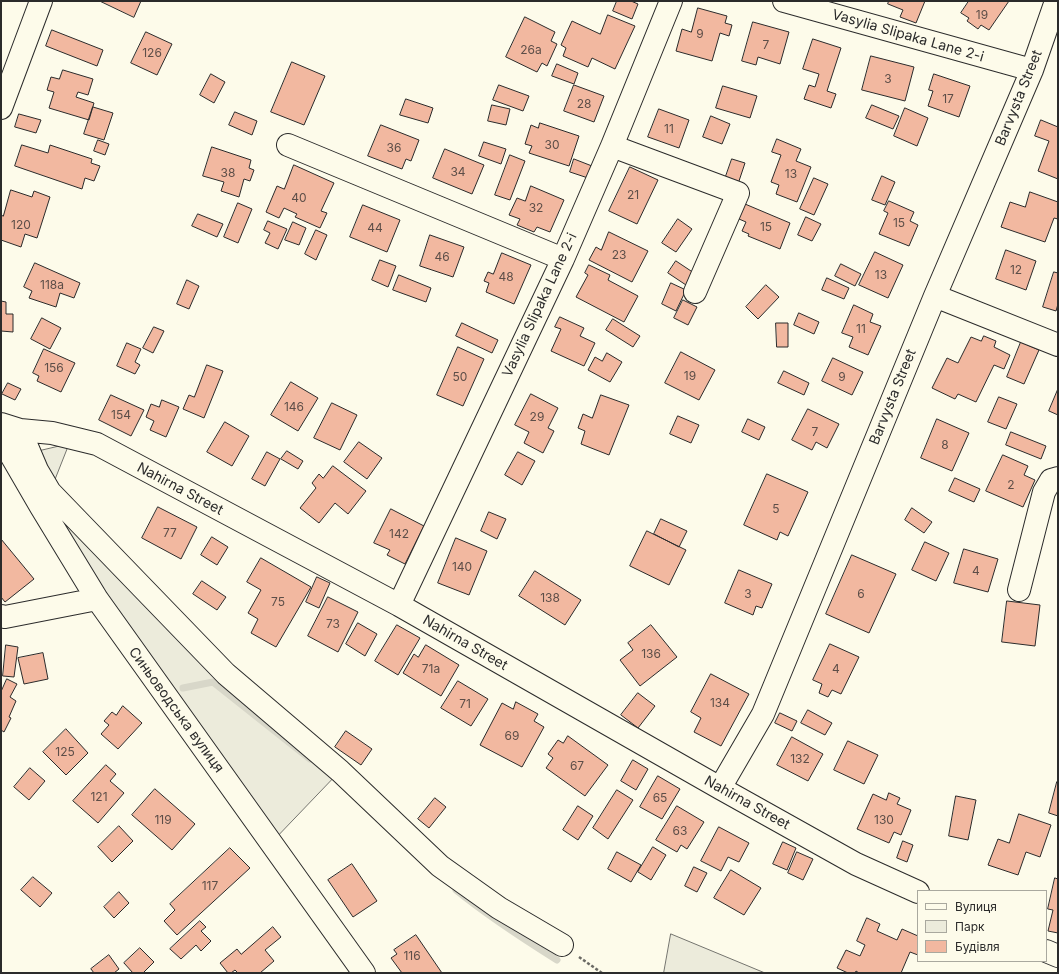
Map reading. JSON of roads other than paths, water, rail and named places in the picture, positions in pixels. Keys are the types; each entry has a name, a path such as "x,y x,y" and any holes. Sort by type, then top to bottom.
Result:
{"street":[{"path":"1,108 41,1"},
{"name":"Vasylia Slipaka Lane 2-i","path":"399,605 563,259 612,146 671,1"},
{"name":"Vasylia Slipaka Lane 2-i","path":"784,1 1032,70"},
{"name":"Barvysta Street","path":"720,788 763,714 935,296 1032,70 1056,1"},
{"path":"288,145 563,259"},
{"path":"612,146 738,193 695,292"},
{"path":"935,296 1058,345"},
{"path":"7,431 37,470 50,492 226,674 340,771 440,866 499,908 562,945"},
{"name":"Nahirna Street","path":"7,431 52,433 97,444 399,605 856,864 917,892"},
{"name":"Синьоводська вулиця","path":"7,431 41,507 97,599 364,973"},
{"path":"1018,590 1044,492 1051,480 1058,478"},
{"path":"1,616 5,617 97,599"},
{"path":"1047,951 1058,956"}],"waterway":[{"path":"183,688 213,682 310,759"},
{"path":"456,890 480,909 557,960"}]}
